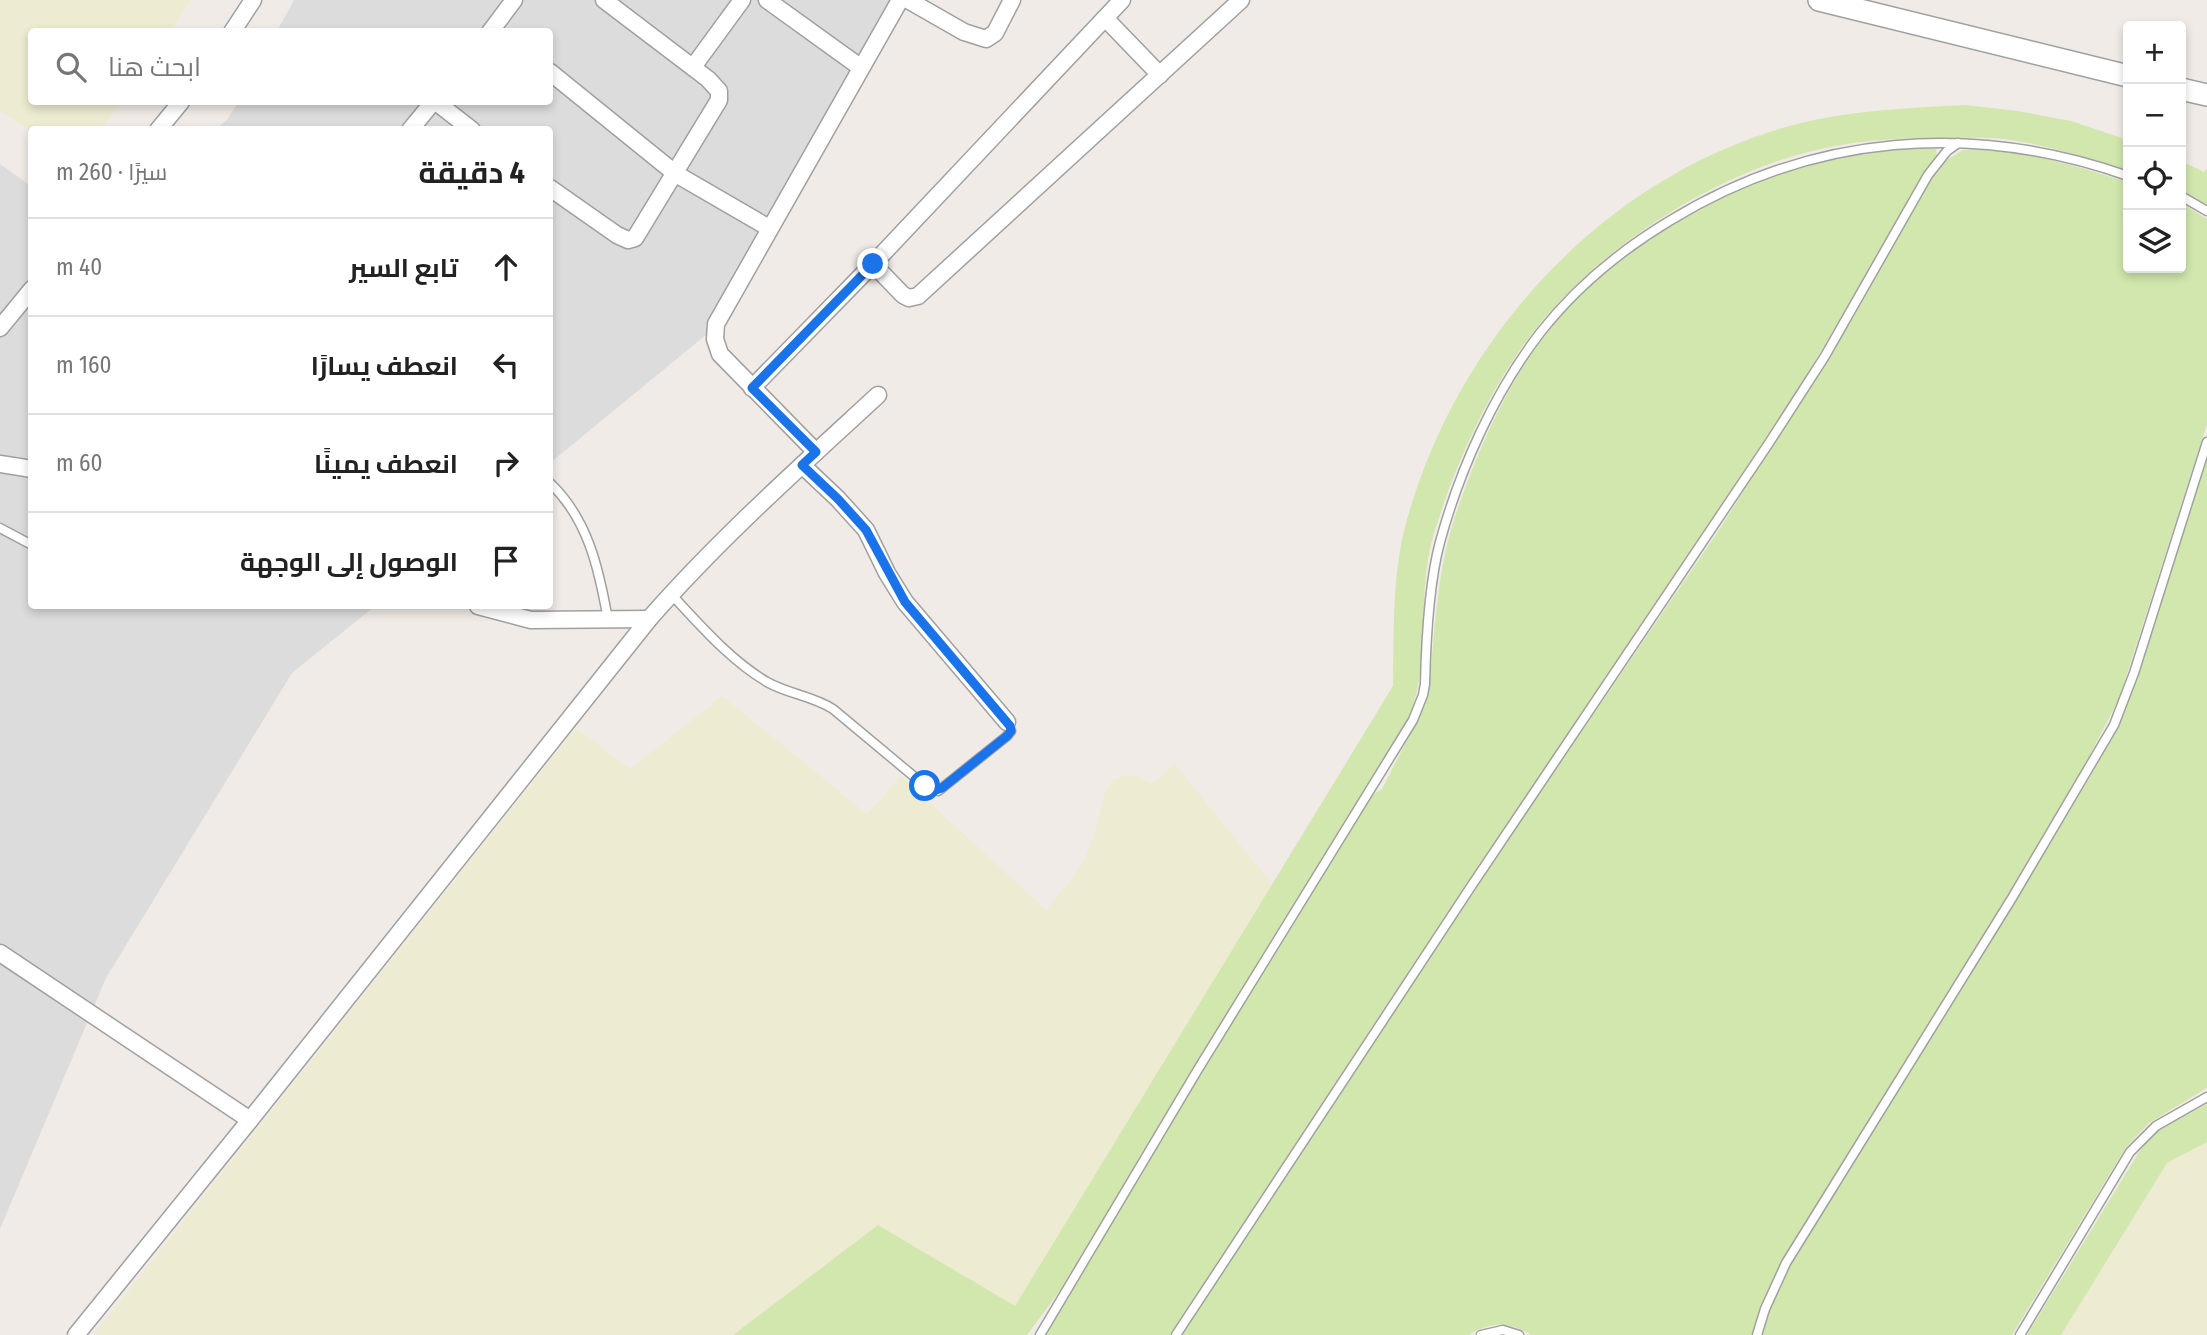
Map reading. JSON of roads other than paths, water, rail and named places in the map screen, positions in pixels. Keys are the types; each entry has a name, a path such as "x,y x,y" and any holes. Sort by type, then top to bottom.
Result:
{"street":[{"path":"235,28 253,0"},
{"path":"495,28 514,0"},
{"path":"553,190 617,235 632,240 676,174 719,100 717,88 693,67 604,0"},
{"path":"693,67 742,0"},
{"path":"816,452 720,354 715,331 719,317 900,0"},
{"path":"908,0 964,32 986,39 995,33 1012,0"},
{"path":"752,388 1122,0"},
{"path":"873,264 903,295 909,298 918,296 1241,0"},
{"path":"1819,0 2123,75"},
{"path":"771,1 860,67"},
{"path":"1105,18 1160,75"},
{"path":"553,74 676,174 769,228"},
{"path":"2186,90 2207,95"},
{"path":"161,126 179,105"},
{"path":"413,126 431,105"},
{"path":"438,105 467,126"},
{"path":"0,328 28,294"},
{"path":"76,1335 649,619 802,465 878,395"},
{"path":"0,464 28,468"},
{"path":"802,465 866,530 905,602 1007,722"},
{"path":"489,609 531,620 649,619"},
{"path":"0,953 250,1120"}],"lane":[{"path":"1040,1335 1197,1071 1413,720 1425,684 1433,578 1440,540 1458,486 1486,422 1521,359 1558,312 1600,269 1690,208 1733,185 1822,155 1871,146 1911,143 1991,144 2028,149 2123,175"},
{"path":"1176,1335 1413,974 1783,421 1825,356 1933,167 1958,143"},
{"path":"2186,199 2207,211"},
{"path":"1757,1335 1765,1309 1786,1263 2012,898 2114,725 2134,673 2207,442"},
{"path":"553,486 570,506 592,549 600,572 608,620"},
{"path":"0,528 28,543"},
{"path":"671,594 720,645 749,669 768,682 824,703 929,789 937,791 942,788 1007,736 1011,731 1007,722"},
{"path":"2020,1335 2130,1152 2156,1126 2207,1097"},
{"path":"1481,1335 1503,1330 1519,1335"}]}
